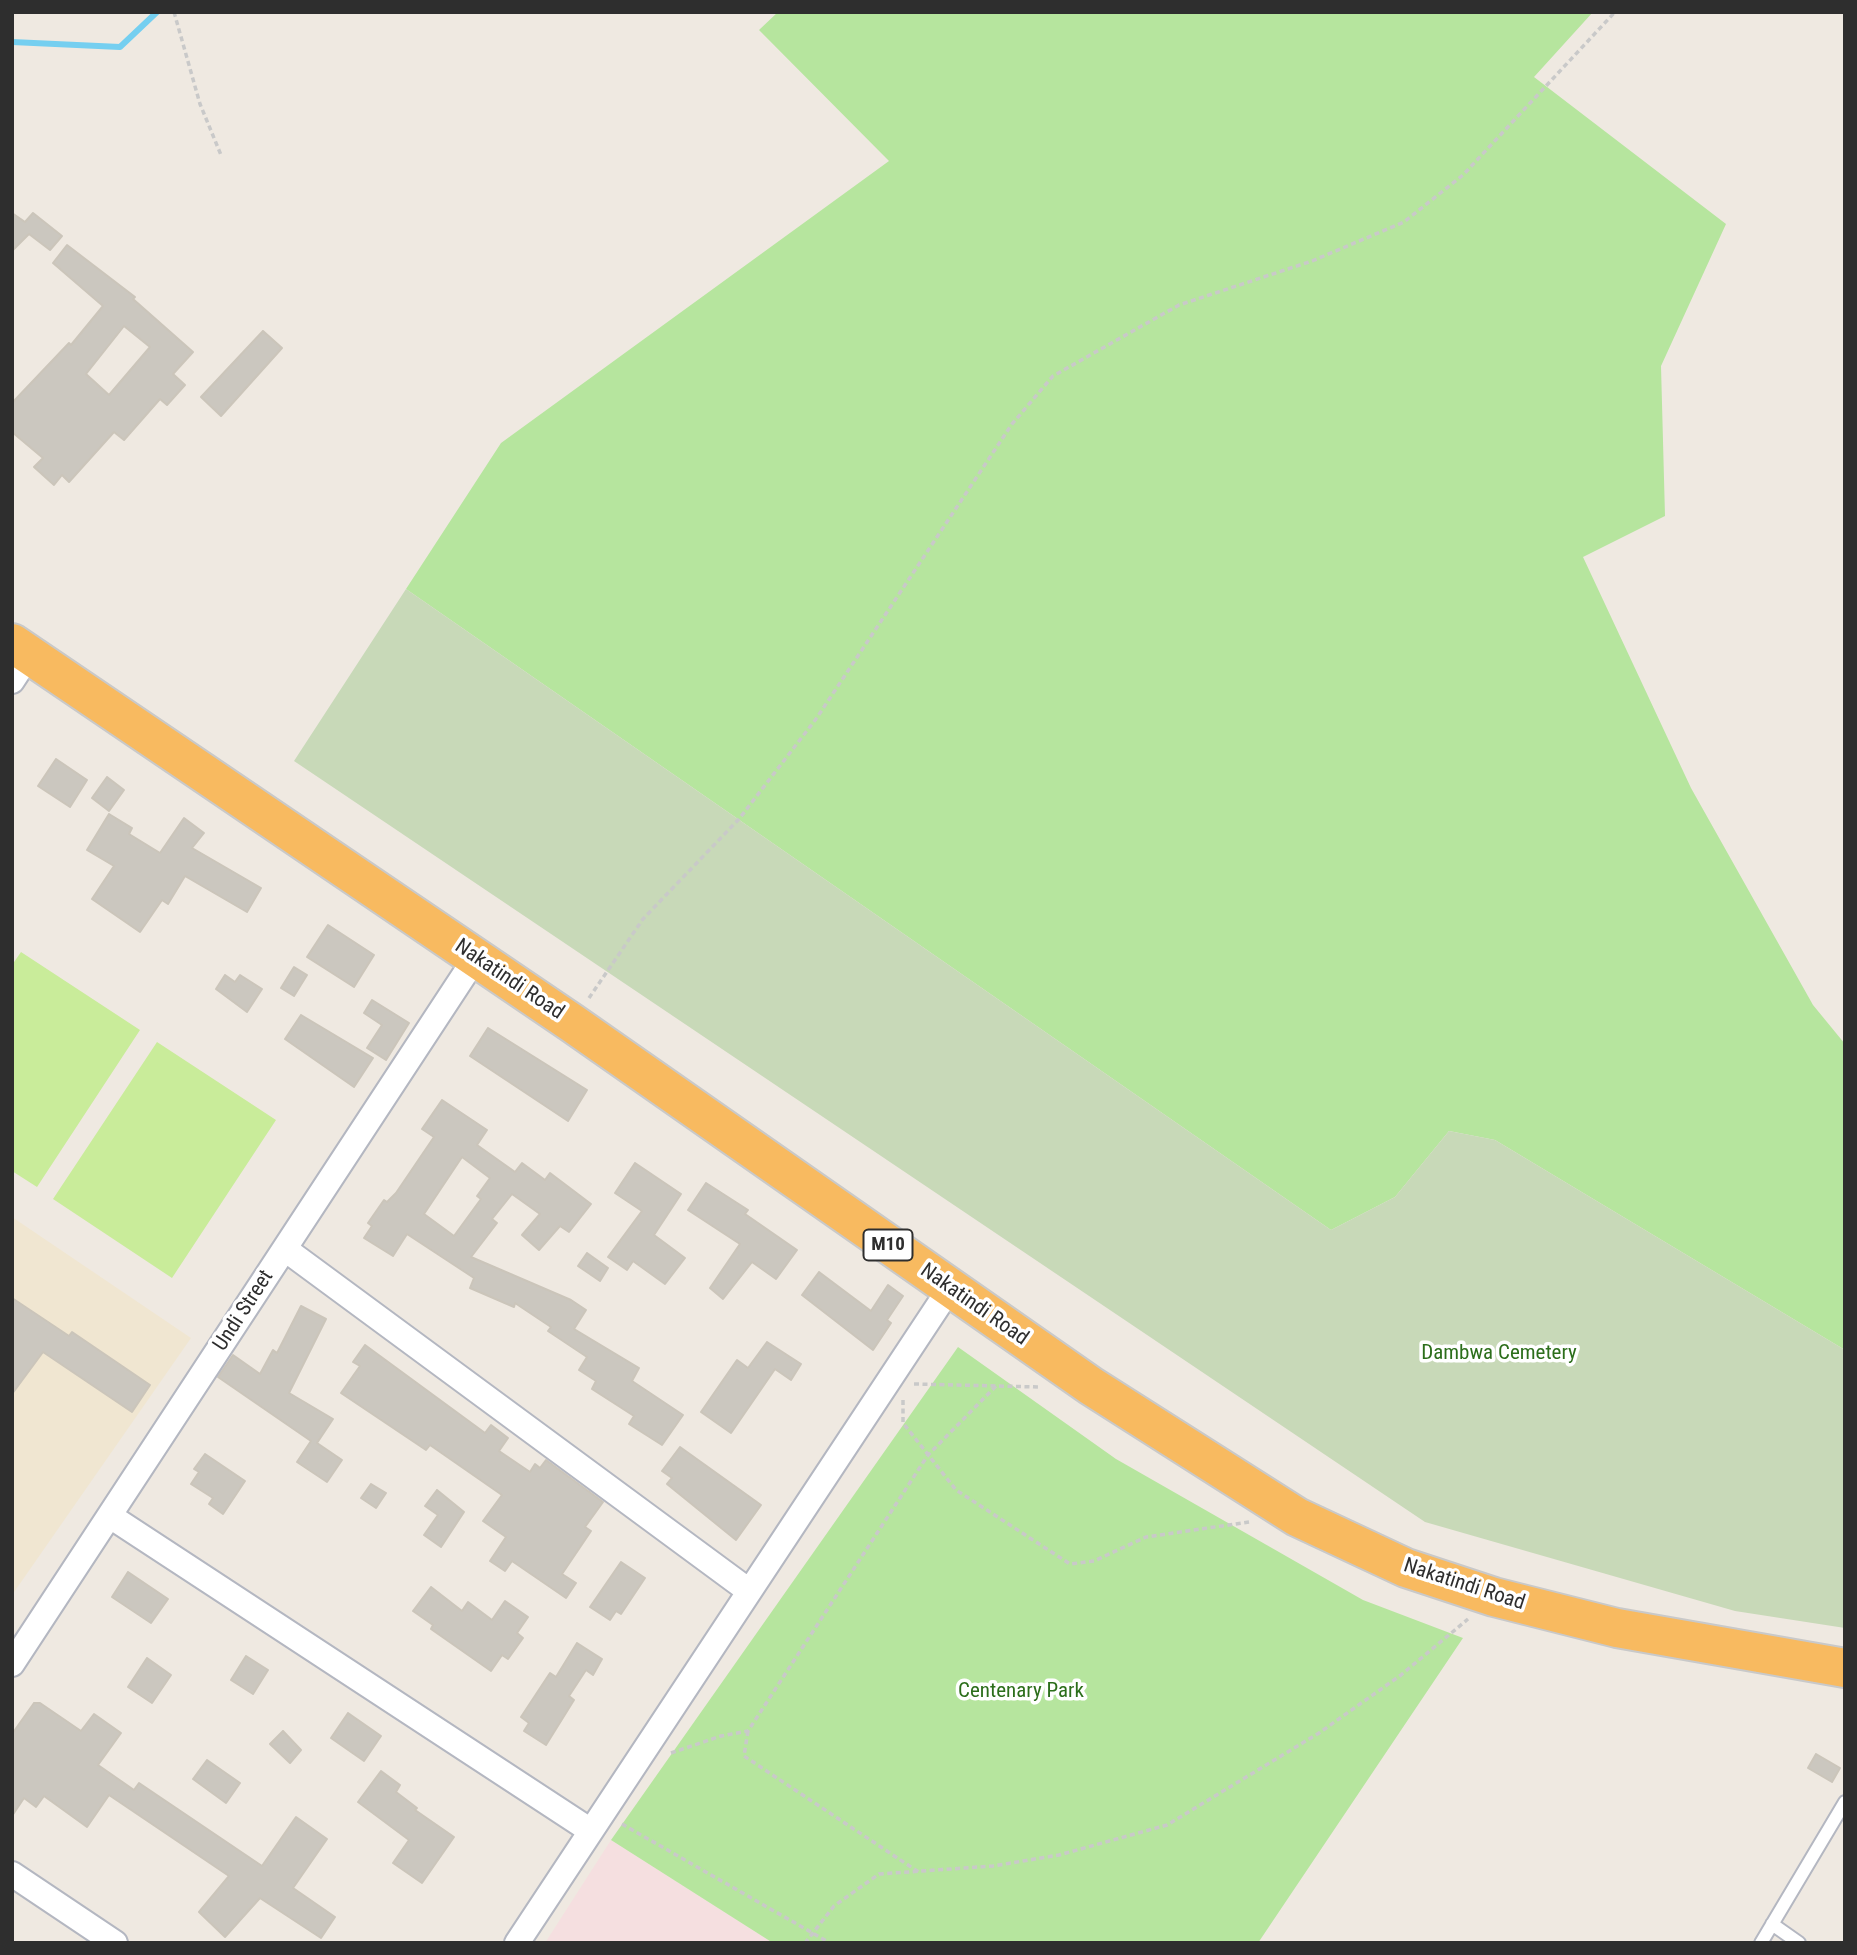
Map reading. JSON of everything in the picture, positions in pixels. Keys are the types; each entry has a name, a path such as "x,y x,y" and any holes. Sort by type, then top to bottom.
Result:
{"highway":[{"name":"Nakatindi Road","path":"18,660 476,957 1091,1386 1297,1517 1406,1567 1494,1597 1617,1628 1845,1668"}],"street":[{"name":"Undi Street","path":"12,1664 476,957"},
{"path":"285,1250 749,1591"},
{"path":"517,1943 950,1288"},
{"path":"110,1516 597,1822"},
{"path":"12,1874 115,1943"}],"lane":[{"path":"1761,1943 1845,1802"},
{"path":"1772,1924 1799,1943"}],"path":[{"path":"174,12 200,104 221,155"},
{"path":"572,1023 643,919 739,819 816,719 1012,424 1054,376 1179,305 1312,261 1404,222 1463,175 1615,12"},
{"path":"903,1356 914,1384"},
{"path":"914,1384 1091,1386"},
{"path":"914,1384 903,1397 904,1423 956,1490 1070,1564 1094,1561 1146,1537 1297,1517"},
{"path":"920,1873 744,1756 748,1731 928,1455 997,1385"},
{"path":"805,1943 834,1906 879,1874 920,1873 1059,1855 1167,1825 1319,1733 1401,1675 1494,1597"},
{"path":"638,1761 721,1736 748,1731"},
{"path":"597,1822 814,1931 830,1943"}],"shaded area":[{"path":"12,1217 191,1338 12,1595"},
{"path":"611,1840 773,1943 545,1943"}],"green space":[{"path":"778,12 1593,12 1534,77 1726,224 1661,366 1665,516 1583,557 1691,788 1813,1005 1845,1044 1845,1350 1495,1140 1449,1131 1395,1197 1331,1230 406,589 501,443 889,161 759,30"},
{"name":"Dambwa Cemetery","path":"406,589 1331,1230 1395,1197 1449,1131 1495,1140 1845,1350 1845,1628 1735,1611 1425,1522 294,761"},
{"path":"21,952 140,1030 37,1187 12,1171 12,965"},
{"path":"157,1042 276,1120 172,1278 53,1199"},
{"name":"Centenary Park","path":"958,1347 1116,1459 1363,1600 1463,1638 1258,1943 773,1943 611,1840"}],"building":[{"path":"12,213 25,222 33,213 62,236 50,250 29,234 12,251"},
{"path":"67,245 135,297 133,299 193,352 173,374 185,385 167,405 160,399 124,440 114,432 69,482 62,475 54,485 34,467 43,458 12,432 12,403 69,343 71,345 103,306 53,263","holes":["124,326 150,347 109,395 86,374"]},
{"path":"263,331 282,348 221,416 201,397"},
{"path":"56,759 87,780 70,807 38,786"},
{"path":"107,777 124,790 109,811 92,798"},
{"path":"109,814 132,828 129,834 160,853 184,818 204,833 192,848 261,888 247,912 185,876 168,904 162,900 140,932 92,899 114,866 87,850"},
{"path":"328,925 374,955 354,987 307,957"},
{"path":"294,967 307,975 294,996 281,988"},
{"path":"225,975 235,982 240,975 262,989 247,1012 216,989"},
{"path":"372,1000 409,1023 386,1060 367,1048 382,1025 364,1013"},
{"path":"301,1015 373,1058 354,1087 285,1039"},
{"path":"488,1028 587,1090 568,1121 470,1056"},
{"path":"442,1100 487,1130 477,1145 515,1172 522,1163 545,1180 550,1173 591,1204 569,1232 560,1226 539,1250 522,1235 540,1214 512,1194 492,1219 497,1223 471,1257 571,1300 586,1310 574,1329 639,1368 632,1381 683,1415 662,1445 629,1424 634,1416 592,1389 596,1381 579,1370 587,1357 548,1331 551,1327 515,1303 514,1307 470,1288 474,1278 407,1234 393,1256 364,1238 372,1226 368,1223 384,1200 387,1202 396,1193 434,1137 422,1129","holes":["462,1157 490,1178 477,1196 481,1199 454,1236 424,1214"]},
{"path":"635,1163 681,1194 654,1235 685,1258 665,1284 633,1261 627,1270 608,1257 642,1211 615,1193"},
{"path":"706,1183 748,1210 745,1214 797,1250 776,1279 752,1262 723,1299 710,1288 740,1244 688,1210"},
{"path":"587,1253 608,1268 600,1281 578,1266"},
{"path":"819,1272 871,1311 888,1285 903,1296 887,1320 891,1323 873,1350 802,1295"},
{"path":"12,1298 69,1336 72,1332 150,1385 132,1412 43,1352 12,1394"},
{"path":"301,1306 326,1319 289,1393 333,1419 317,1443 342,1460 327,1482 297,1462 311,1441 218,1377 233,1355 260,1374 273,1350 277,1353"},
{"path":"767,1342 801,1364 791,1380 775,1369 731,1433 701,1412 737,1360 748,1368"},
{"path":"365,1345 485,1433 491,1425 508,1438 499,1451 530,1472 535,1464 540,1468 546,1460 603,1502 585,1527 591,1531 562,1574 576,1583 566,1598 512,1561 505,1571 490,1561 506,1537 483,1521 502,1495 430,1445 426,1450 341,1393 360,1366 353,1362"},
{"path":"680,1447 761,1505 736,1540 667,1484 672,1478 662,1471"},
{"path":"205,1454 245,1481 223,1514 209,1504 213,1498 191,1484 199,1472 194,1469"},
{"path":"371,1484 386,1493 376,1508 361,1498"},
{"path":"437,1490 464,1512 441,1547 424,1535 438,1515 425,1506"},
{"path":"621,1562 645,1578 621,1614 616,1611 610,1620 590,1607"},
{"path":"128,1572 168,1599 151,1623 112,1597"},
{"path":"431,1587 462,1611 468,1602 492,1620 505,1601 528,1617 517,1633 523,1638 508,1659 502,1655 491,1671 431,1629 433,1625 413,1611"},
{"path":"577,1643 602,1659 593,1675 586,1670 569,1696 574,1700 546,1745 524,1731 529,1723 521,1717 550,1673 556,1677"},
{"path":"246,1656 268,1670 253,1694 231,1680"},
{"path":"147,1658 171,1675 152,1703 128,1687"},
{"path":"34,1703 40,1703 81,1731 94,1714 121,1733 98,1765 134,1790 139,1783 262,1866 296,1817 327,1839 293,1888 335,1917 321,1938 260,1898 225,1937 199,1912 229,1876 109,1795 87,1827 44,1796 36,1807 24,1798 12,1816 12,1734"},
{"path":"348,1713 381,1736 364,1761 331,1738"},
{"path":"283,1731 301,1750 290,1763 270,1744"},
{"path":"1816,1754 1840,1768 1832,1782 1808,1768"},
{"path":"207,1760 240,1783 226,1803 193,1779"},
{"path":"381,1771 400,1785 396,1792 417,1808 415,1810 454,1837 422,1883 393,1863 409,1840 358,1802"}],"waterway":[{"path":"12,42 120,47 157,12"}]}
